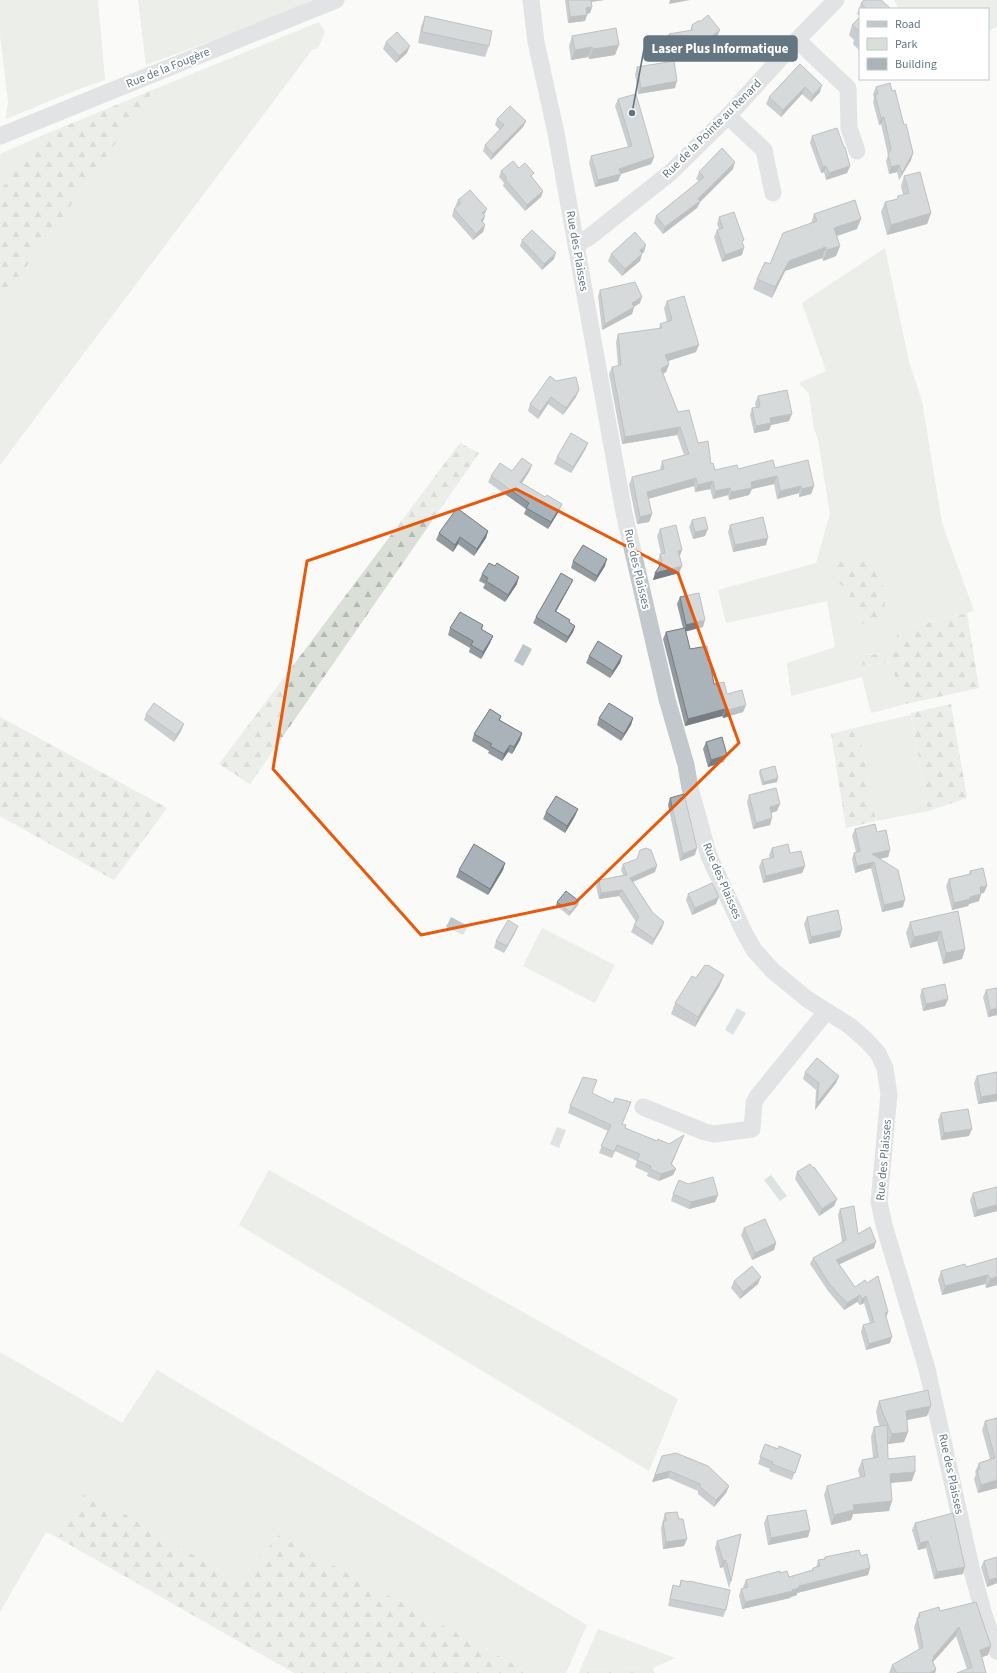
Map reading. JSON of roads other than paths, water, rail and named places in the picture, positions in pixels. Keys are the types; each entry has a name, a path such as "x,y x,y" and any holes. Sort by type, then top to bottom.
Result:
{"street":[{"name":"Rue de la Fougère","path":"0,136 336,0"},
{"name":"Rue des Plaisses","path":"531,0 536,42 556,133 624,513 667,699 686,765 690,788 709,856 743,930 754,950 773,971 807,999 850,1026 866,1040 878,1053 884,1068 890,1094 879,1202 884,1225 927,1369 971,1567 984,1615 997,1651"},
{"name":"Rue de la Pointe au Renard","path":"576,245 588,238 670,173 728,116 797,40 836,0"},
{"path":"797,40 848,88 848,128 856,152"},
{"path":"728,116 764,150 773,193"},
{"path":"643,1107 704,1132 714,1134 752,1129 754,1103 757,1097 826,1012"}],"place":[{"name":"Laser Plus Informatique","path":"632,113"}]}
